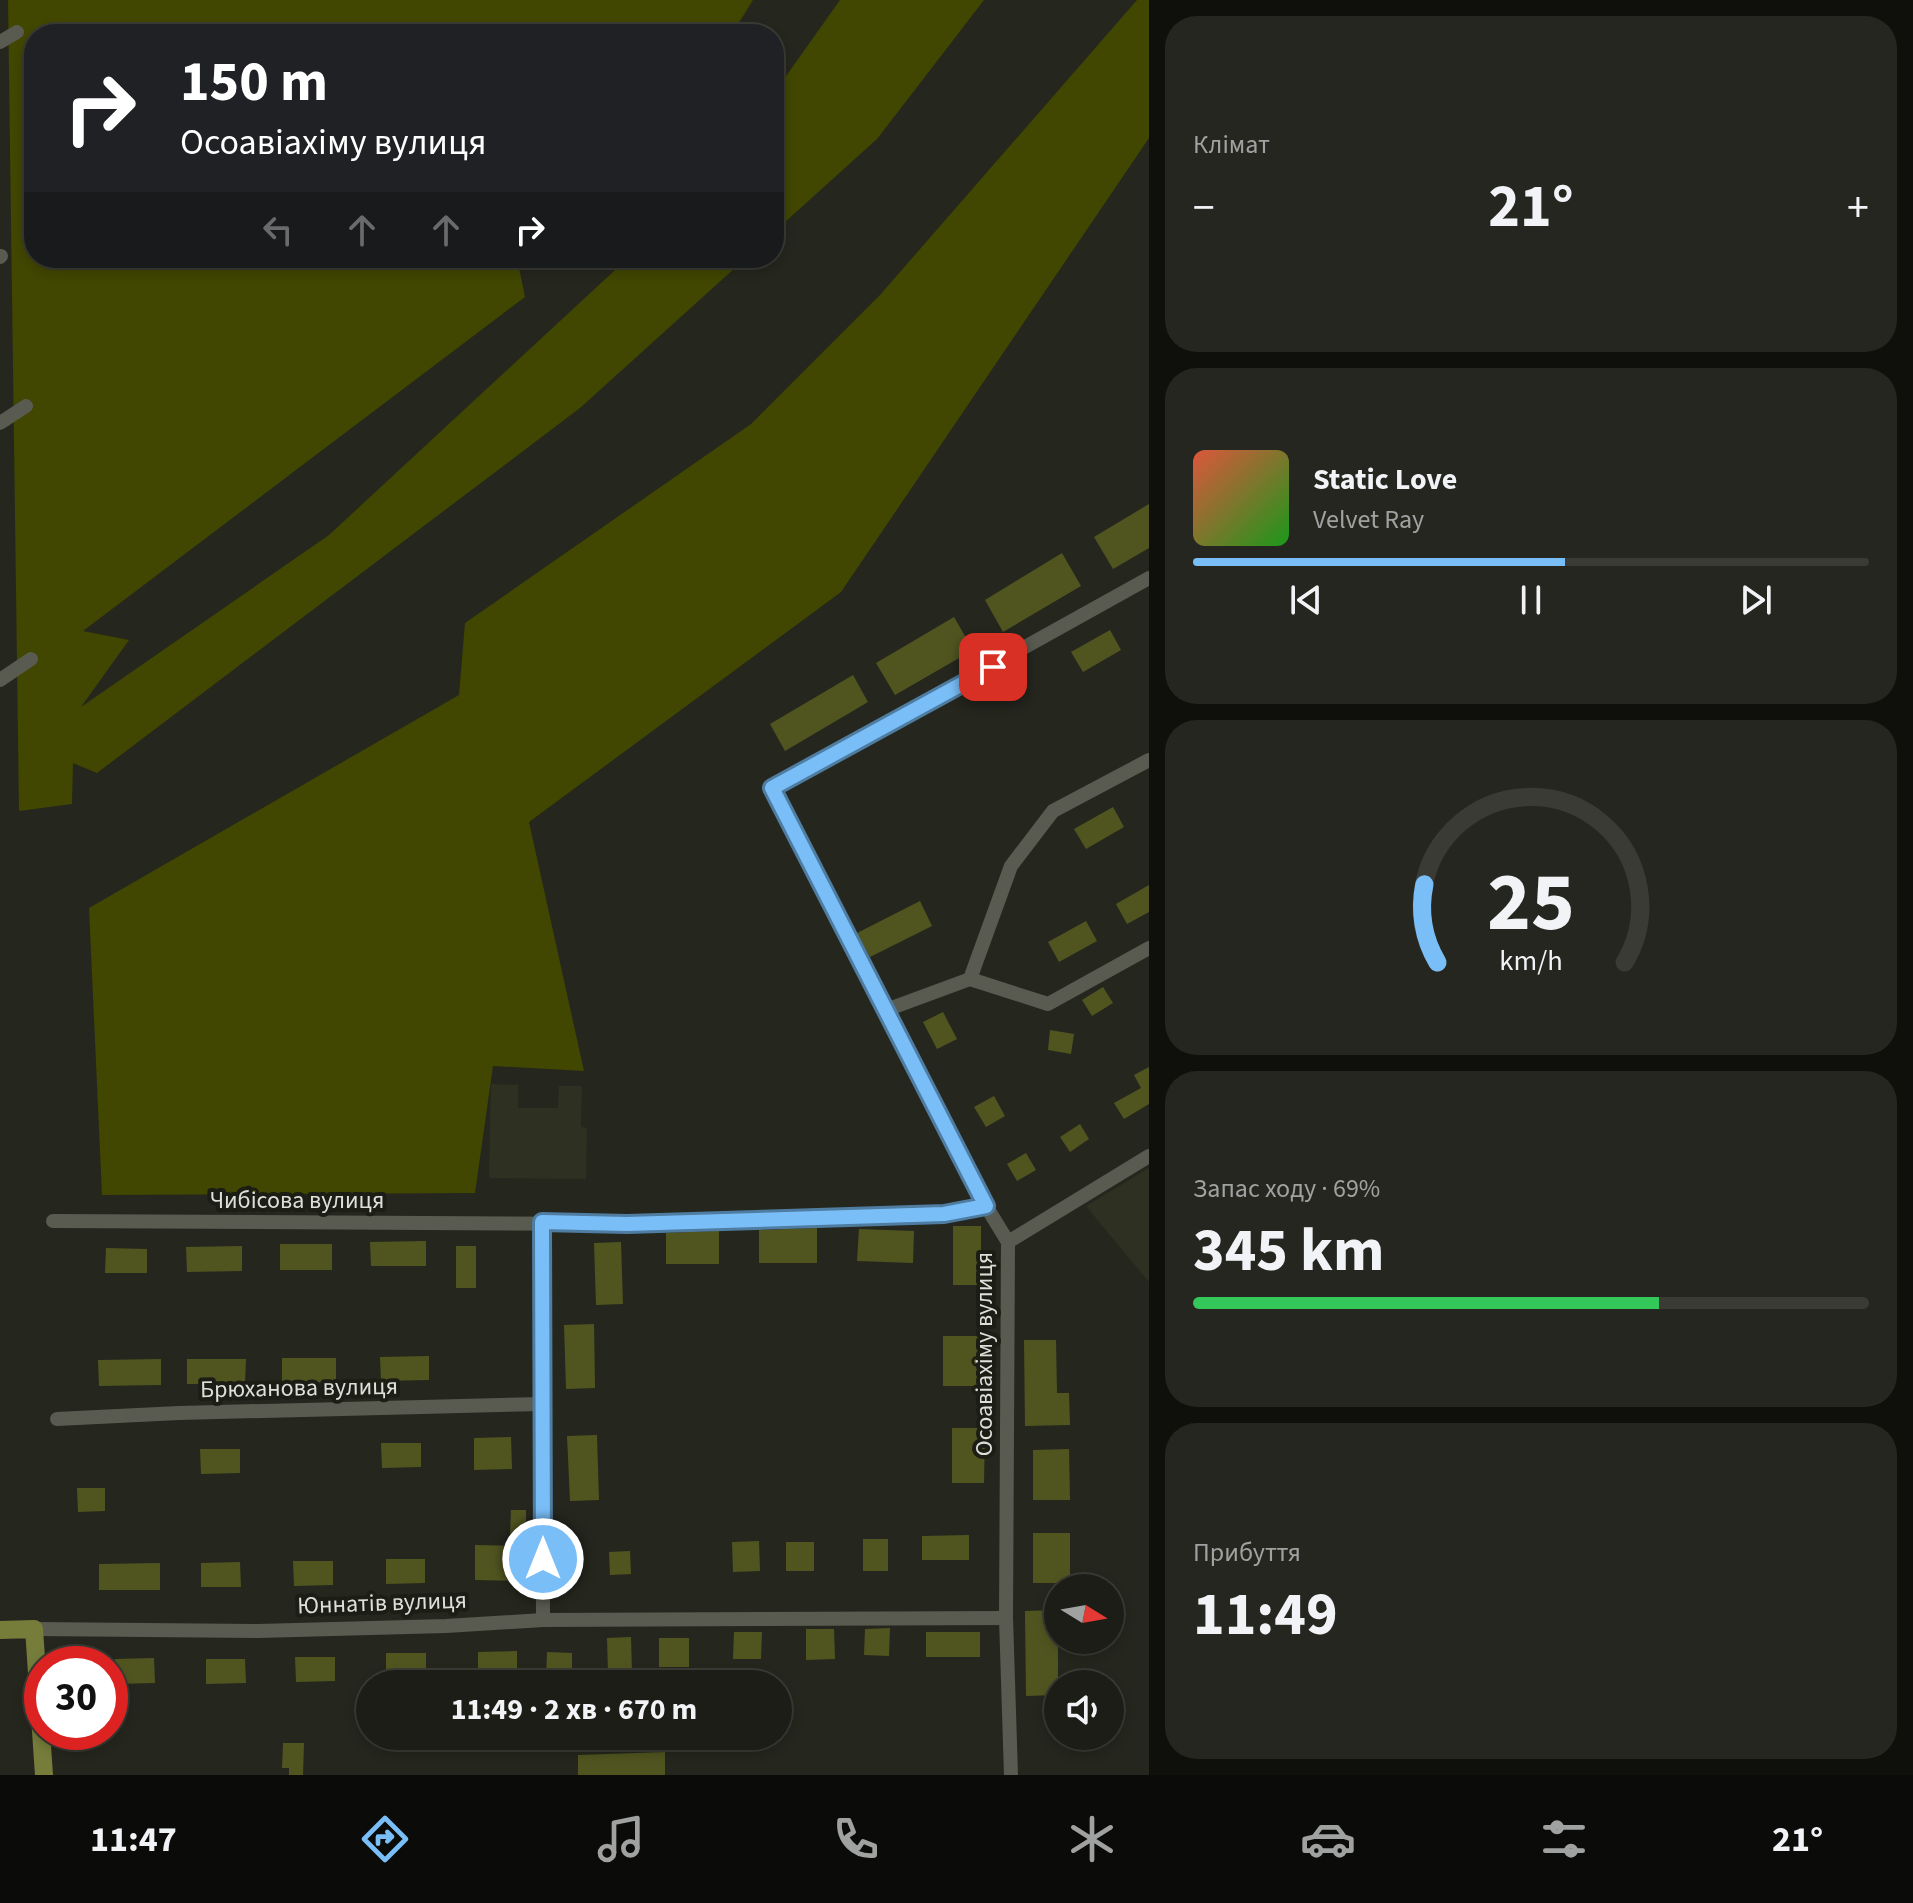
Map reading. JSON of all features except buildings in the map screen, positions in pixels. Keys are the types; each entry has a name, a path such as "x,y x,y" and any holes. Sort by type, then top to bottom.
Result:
{"main road":[{"name":"Юннатів вулиця","path":"0,1630 34,1629"},
{"path":"34,1629 44,1775"}],"street":[{"path":"0,42 17,32"},
{"path":"0,423 26,406"},
{"name":"Осоавіахіму вулиця","path":"1011,1775 1006,1618 1008,1242 986,1206 772,788 1149,578"},
{"path":"0,680 31,659"},
{"path":"970,979 1011,866 1053,811 1149,760"},
{"path":"886,1010 970,979 1048,1004 1149,948"},
{"path":"1008,1242 1149,1156"},
{"path":"543,1620 542,1222 627,1224 928,1215 986,1206"},
{"name":"Чибісова вулиця","path":"53,1221 542,1222"},
{"name":"Брюханова вулиця","path":"57,1419 542,1404"},
{"name":"Юннатів вулиця","path":"34,1629 274,1631 543,1620 1006,1618"}],"shaded area":[{"path":"8,0 753,0 738,24 24,24 24,268 519,268 525,297 83,631 129,640 81,707 329,535 617,268 735,268 580,408 97,773 73,763 72,804 19,811"},
{"path":"840,0 984,0 877,139 784,223 784,79"},
{"path":"1137,0 1149,0 1149,138 841,592 529,822 584,1071 493,1066 475,1193 102,1195 89,908 459,695 465,623 751,424 880,295"},
{"path":"491,1084 518,1085 518,1108 558,1108 559,1086 582,1086 581,1127 587,1128 586,1179 489,1178"},
{"path":"1149,1168 1149,1282 1086,1206"}],"route":[{"path":"543,1559 542,1222 627,1224 944,1214 986,1206 772,788 993,667"}]}
